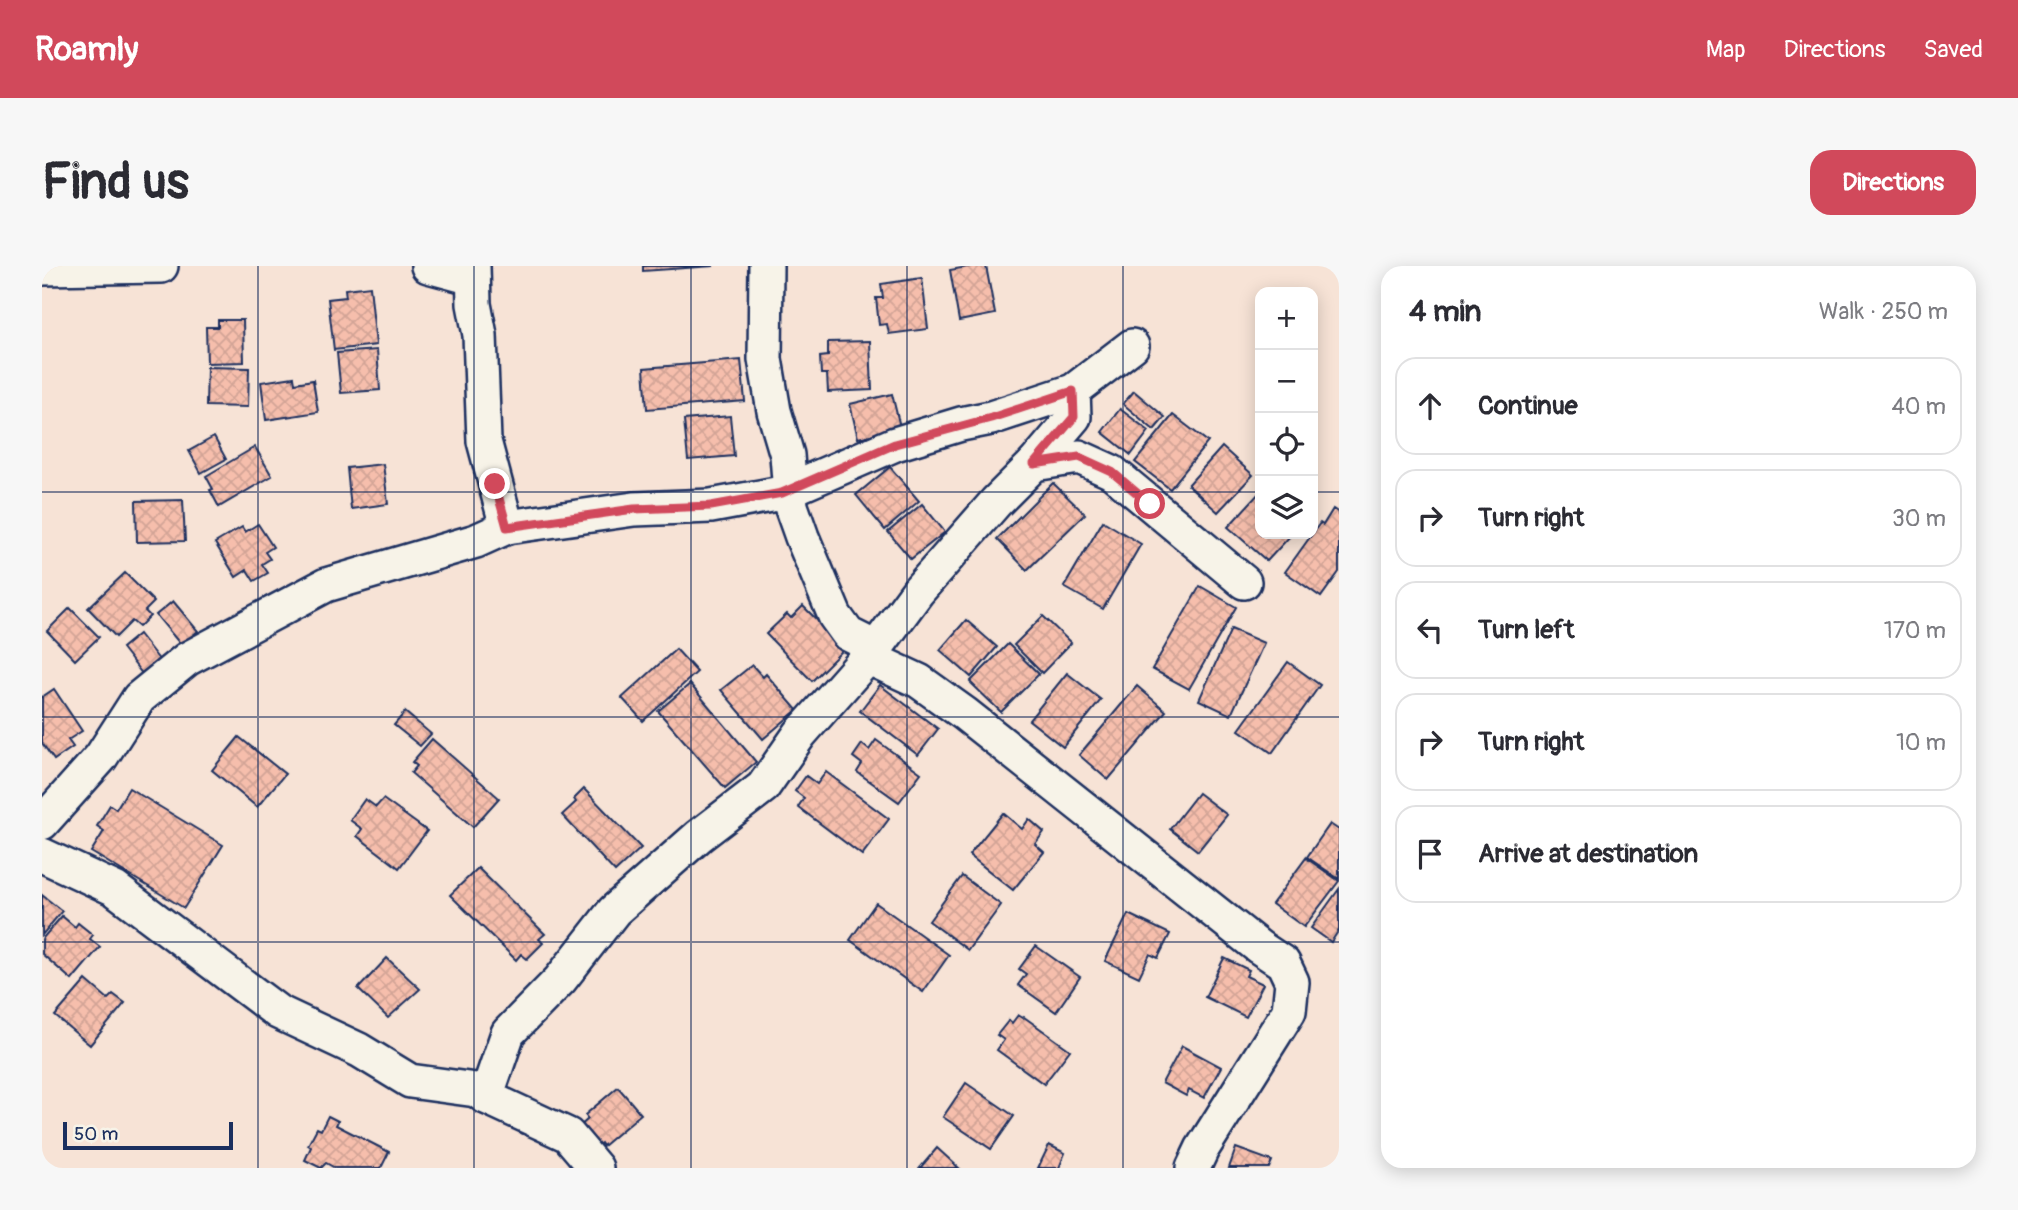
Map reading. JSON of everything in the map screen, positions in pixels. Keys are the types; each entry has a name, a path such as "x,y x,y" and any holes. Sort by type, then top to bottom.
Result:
{"street":[{"path":"42,268 161,266"},
{"path":"428,266 473,272 474,304 480,335 484,441 507,527"},
{"path":"766,266 765,359 774,411 787,455 792,506 835,616 848,634 876,648"},
{"path":"42,823 101,757 139,698 187,659 326,585 477,541 507,527 634,509 711,506 790,490 895,444 991,418 1073,391 1132,346"},
{"path":"486,1097 509,1033 560,980 614,911 699,836 763,787 800,734 876,648 918,591 1074,417 1073,391"},
{"path":"1034,464 1079,457 1112,472 1244,582"},
{"path":"876,648 878,662 919,681 965,714 1259,947 1283,963 1292,982 1289,1011 1202,1149 1193,1168"},
{"path":"42,855 115,889 278,1012 359,1050 410,1081 476,1090 568,1135 596,1168"}],"building":[{"path":"643,266 714,266 643,271"},
{"path":"986,266 995,314 959,321 950,270"},
{"path":"922,278 928,329 889,334 887,324 879,325 876,298 883,298 881,284"},
{"path":"370,286 376,345 334,350 328,299 346,297 345,289"},
{"path":"218,320 243,320 244,362 207,363 206,327 218,327"},
{"path":"870,341 872,390 828,392 827,374 821,374 820,357 828,356 828,342"},
{"path":"377,350 380,390 341,393 337,353"},
{"path":"741,360 745,401 647,409 644,368"},
{"path":"207,367 249,368 248,407 206,406"},
{"path":"294,377 295,383 313,380 318,412 266,420 261,382"},
{"path":"1134,391 1165,417 1154,430 1123,404"},
{"path":"892,394 900,427 872,440 871,435 858,438 850,404"},
{"path":"1120,409 1149,431 1131,455 1102,432"},
{"path":"1173,415 1208,442 1170,489 1135,462"},
{"path":"730,416 734,456 688,460 684,420"},
{"path":"214,437 226,459 201,473 189,451"},
{"path":"255,447 272,476 219,507 206,476"},
{"path":"1222,447 1253,475 1218,512 1188,485"},
{"path":"383,464 388,504 351,509 347,468"},
{"path":"890,467 919,501 885,530 856,495"},
{"path":"1053,483 1085,514 1027,570 997,539"},
{"path":"1255,497 1255,539 1287,539 1267,561 1228,527"},
{"path":"183,500 185,541 137,542 136,501"},
{"path":"922,504 945,532 911,559 888,532"},
{"path":"1333,509 1339,513 1339,572 1321,597 1285,572 1309,539 1318,539 1318,526 1320,523 1323,525"},
{"path":"1103,521 1141,544 1103,609 1064,587"},
{"path":"258,524 273,547 265,552 270,559 262,564 268,573 254,581 247,570 236,577 215,543 242,527 245,532"},
{"path":"125,573 154,602 145,611 150,616 139,627 132,621 116,637 88,608"},
{"path":"1200,586 1236,607 1189,689 1152,669"},
{"path":"173,601 198,631 181,645 156,615"},
{"path":"803,606 845,648 812,681 766,634 787,614 791,618"},
{"path":"70,608 99,637 75,660 47,631"},
{"path":"1043,616 1071,643 1042,673 1014,645"},
{"path":"966,620 997,647 971,677 940,650"},
{"path":"1231,629 1264,643 1231,715 1199,700"},
{"path":"139,634 164,666 147,680 122,648"},
{"path":"1008,644 1039,674 1001,712 970,682"},
{"path":"676,649 697,672 643,721 622,698"},
{"path":"1288,662 1320,685 1272,753 1239,730"},
{"path":"752,665 763,677 766,674 797,710 763,739 721,690"},
{"path":"1067,673 1101,700 1063,747 1029,720"},
{"path":"690,684 756,762 725,788 658,711"},
{"path":"880,685 938,729 918,755 860,711"},
{"path":"1137,686 1166,711 1108,780 1079,755"},
{"path":"54,689 82,731 68,740 73,747 54,760 42,743 42,697"},
{"path":"405,712 431,734 420,746 394,725"},
{"path":"239,737 285,774 257,807 212,770"},
{"path":"432,739 499,798 473,827 411,773 417,766 412,762"},
{"path":"876,740 921,773 899,802 857,772 862,764 853,757 862,744 869,750"},
{"path":"826,772 889,819 862,855 798,807 804,798 795,791 806,776 817,784"},
{"path":"129,788 223,845 184,908 91,852 104,831 97,826 110,805 116,809"},
{"path":"584,789 641,848 615,872 562,815 576,802 574,799"},
{"path":"1198,793 1227,815 1198,851 1170,829"},
{"path":"365,799 376,807 383,799 427,831 399,868 357,836 362,829 350,820"},
{"path":"1003,813 1022,829 1029,819 1044,832 1035,844 1044,852 1013,890 969,855"},
{"path":"1330,824 1339,830 1339,879 1307,857"},
{"path":"1306,858 1339,881 1304,927 1272,904"},
{"path":"478,868 545,934 539,939 543,943 527,959 521,954 516,960 450,895"},
{"path":"962,876 1001,905 968,950 929,921"},
{"path":"1339,889 1339,930 1331,942 1311,928"},
{"path":"42,895 62,911 42,935"},
{"path":"876,903 949,955 923,992 850,940"},
{"path":"1128,914 1170,934 1158,958 1150,954 1139,977 1105,961"},
{"path":"62,916 75,927 78,923 93,935 90,939 100,947 72,980 42,954 42,939"},
{"path":"1036,946 1080,977 1056,1012 1018,985 1026,974 1019,969"},
{"path":"387,958 420,989 388,1018 358,989"},
{"path":"1224,958 1249,970 1246,976 1263,984 1246,1017 1205,997"},
{"path":"86,980 108,999 113,994 125,1003 90,1045 55,1016"},
{"path":"1018,1015 1070,1050 1044,1084 997,1050 1004,1040 997,1035 1009,1020 1012,1023"},
{"path":"1182,1046 1221,1067 1204,1098 1189,1090 1186,1096 1162,1083"},
{"path":"966,1083 1014,1116 991,1149 943,1117"},
{"path":"618,1087 641,1114 603,1146 601,1143 597,1147 580,1126 588,1119 585,1115"},
{"path":"328,1116 338,1121 336,1125 389,1152 381,1168 335,1168 326,1163 321,1168 305,1160 311,1147 308,1145 317,1128 321,1130"},
{"path":"1049,1145 1065,1153 1059,1168 1038,1168"},
{"path":"937,1148 959,1168 920,1168"},
{"path":"1236,1148 1272,1161 1269,1168 1229,1168"}],"route":[{"path":"495,484 507,527 634,509 711,506 782,493 895,444 991,418 1073,391 1074,417 1034,464 1079,457 1112,472 1150,504"}]}
